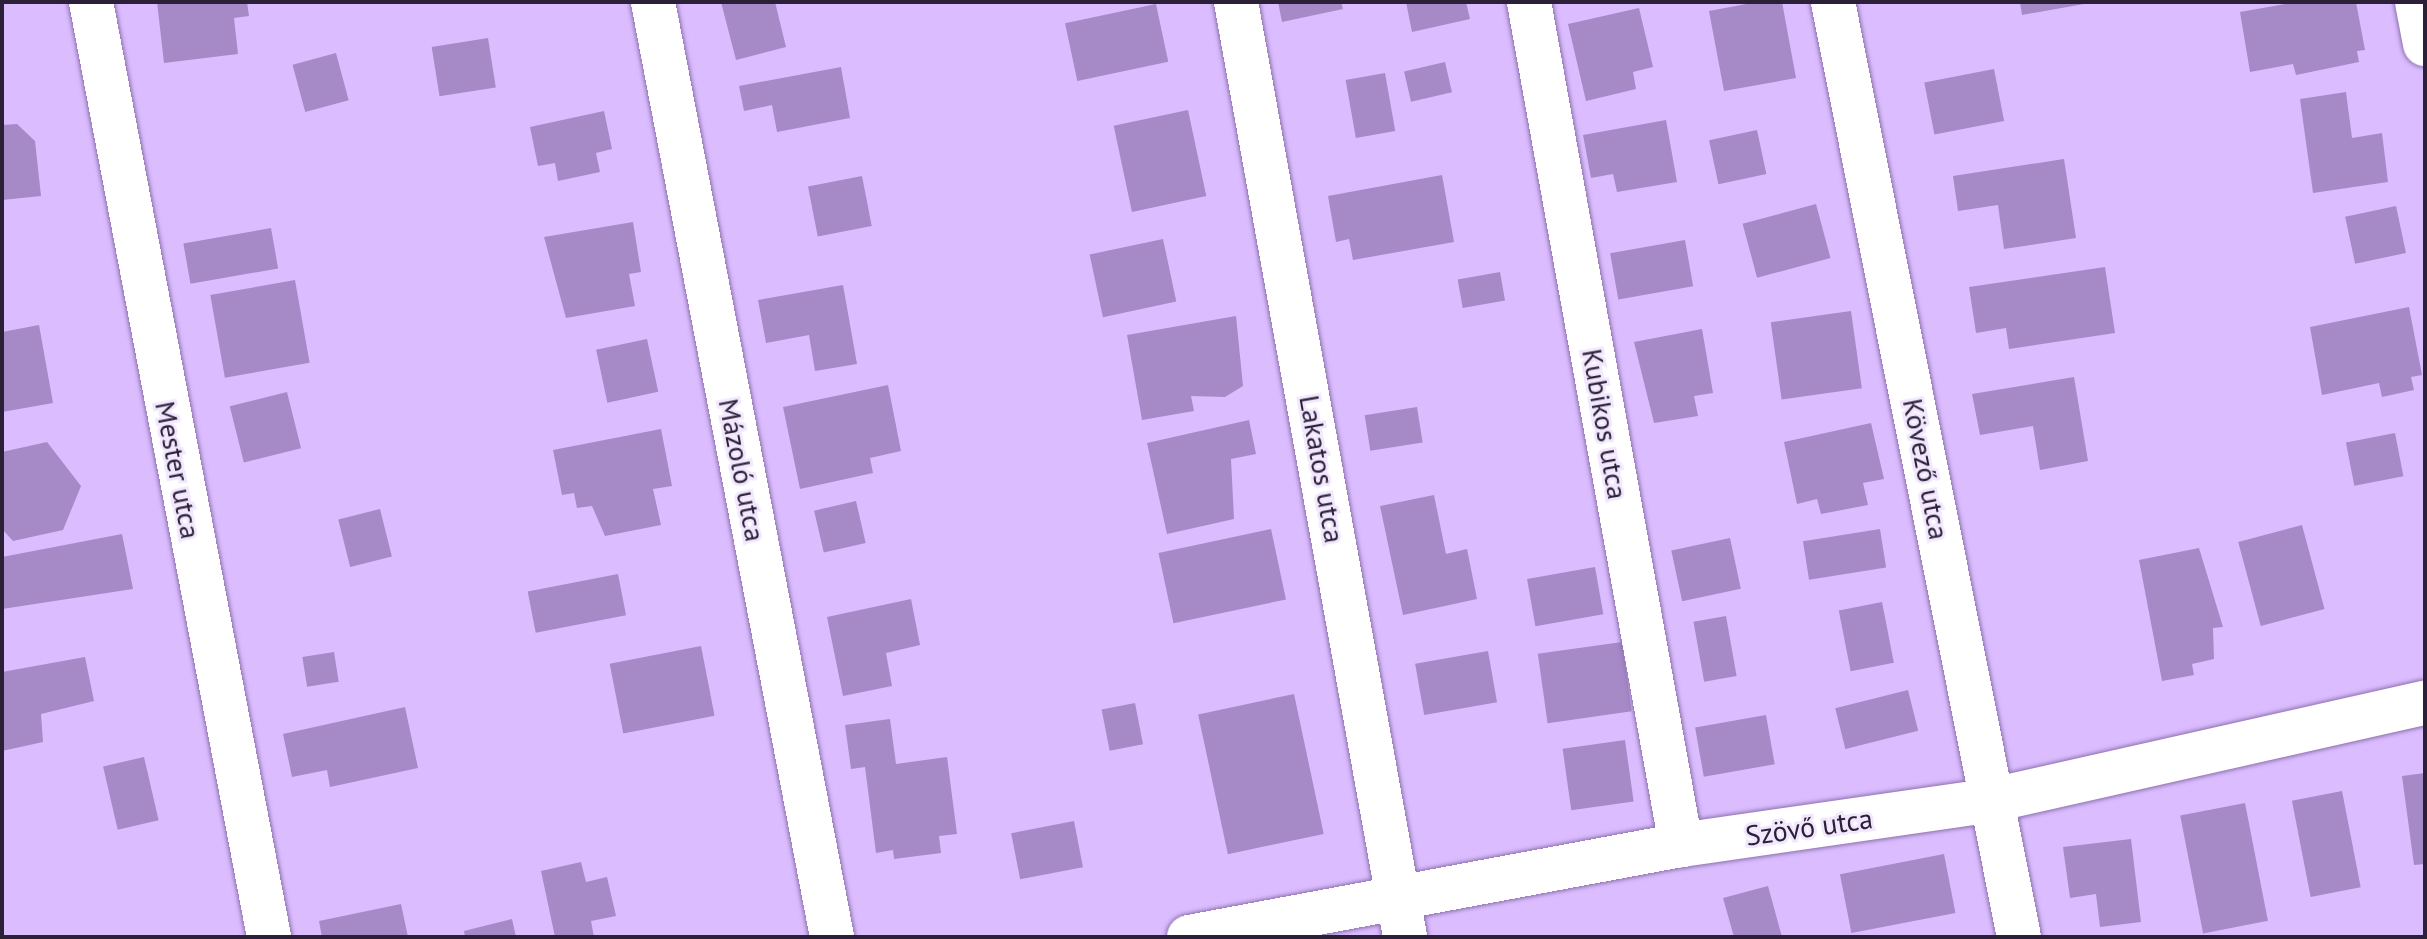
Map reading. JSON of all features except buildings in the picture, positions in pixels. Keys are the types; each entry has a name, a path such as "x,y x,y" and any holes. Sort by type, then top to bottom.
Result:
{"street":[{"name":"Mester utca","path":"91,2 269,937"},
{"name":"Mázoló utca","path":"653,2 832,937"},
{"name":"Lakatos utca","path":"1236,2 1401,917"},
{"name":"Kubikos utca","path":"1529,2 1681,845"},
{"name":"Kövező utca","path":"1833,2 2019,937"},
{"path":"2417,2 2425,44"},
{"name":"Szövő utca","path":"1189,937 1401,917 1681,845 1993,800 2425,703"}]}
